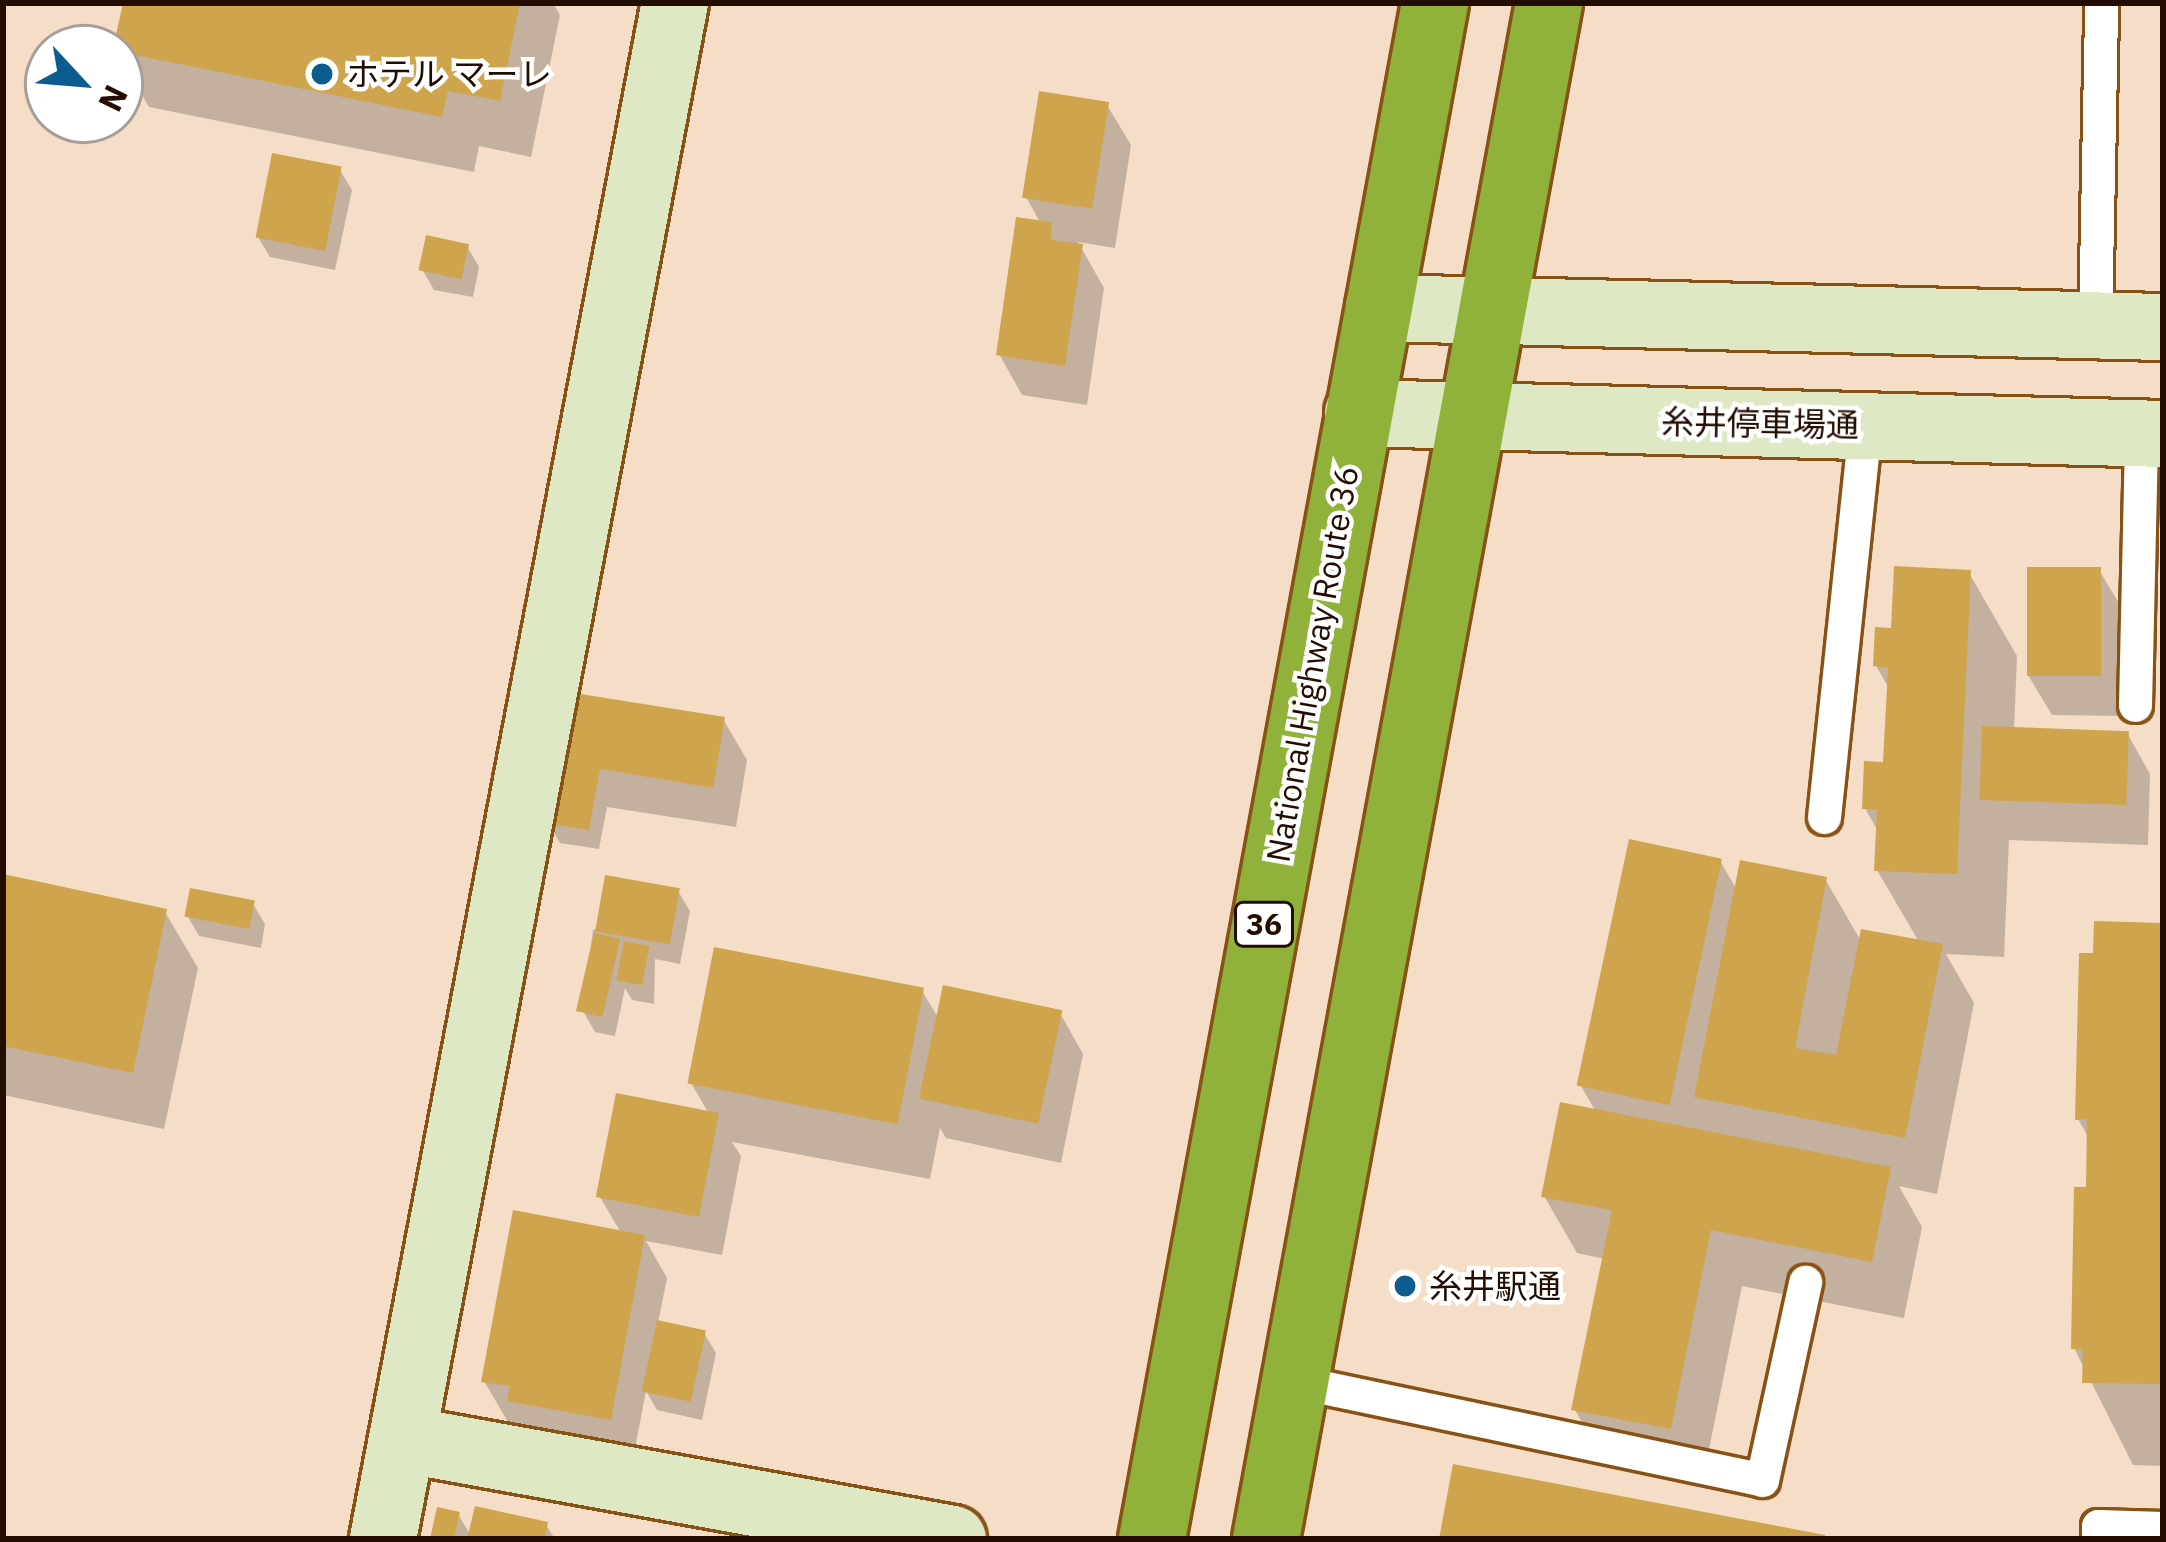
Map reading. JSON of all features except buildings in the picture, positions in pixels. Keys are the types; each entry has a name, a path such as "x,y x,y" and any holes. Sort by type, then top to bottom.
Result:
{"highway":[{"name":"National Highway Route 36","path":"1152,1539 1436,3"},
{"path":"1266,1539 1549,3"}],"street":[{"path":"383,1539 675,3"},
{"path":"1379,308 2163,327"},
{"name":"糸井停車場通","path":"1358,413 2152,434"},
{"path":"402,1439 953,1539"}],"lane":[{"path":"2095,325 2101,3"},
{"path":"1824,817 1864,425"},
{"path":"2135,705 2152,434"},
{"path":"1294,1381 1762,1480 1805,1282"},
{"path":"2098,1539 2098,1526 2163,1528"}],"place":[{"name":"ホテル マーレ","path":"322,74"},
{"name":"糸井駅通","path":"1405,1286"}]}
